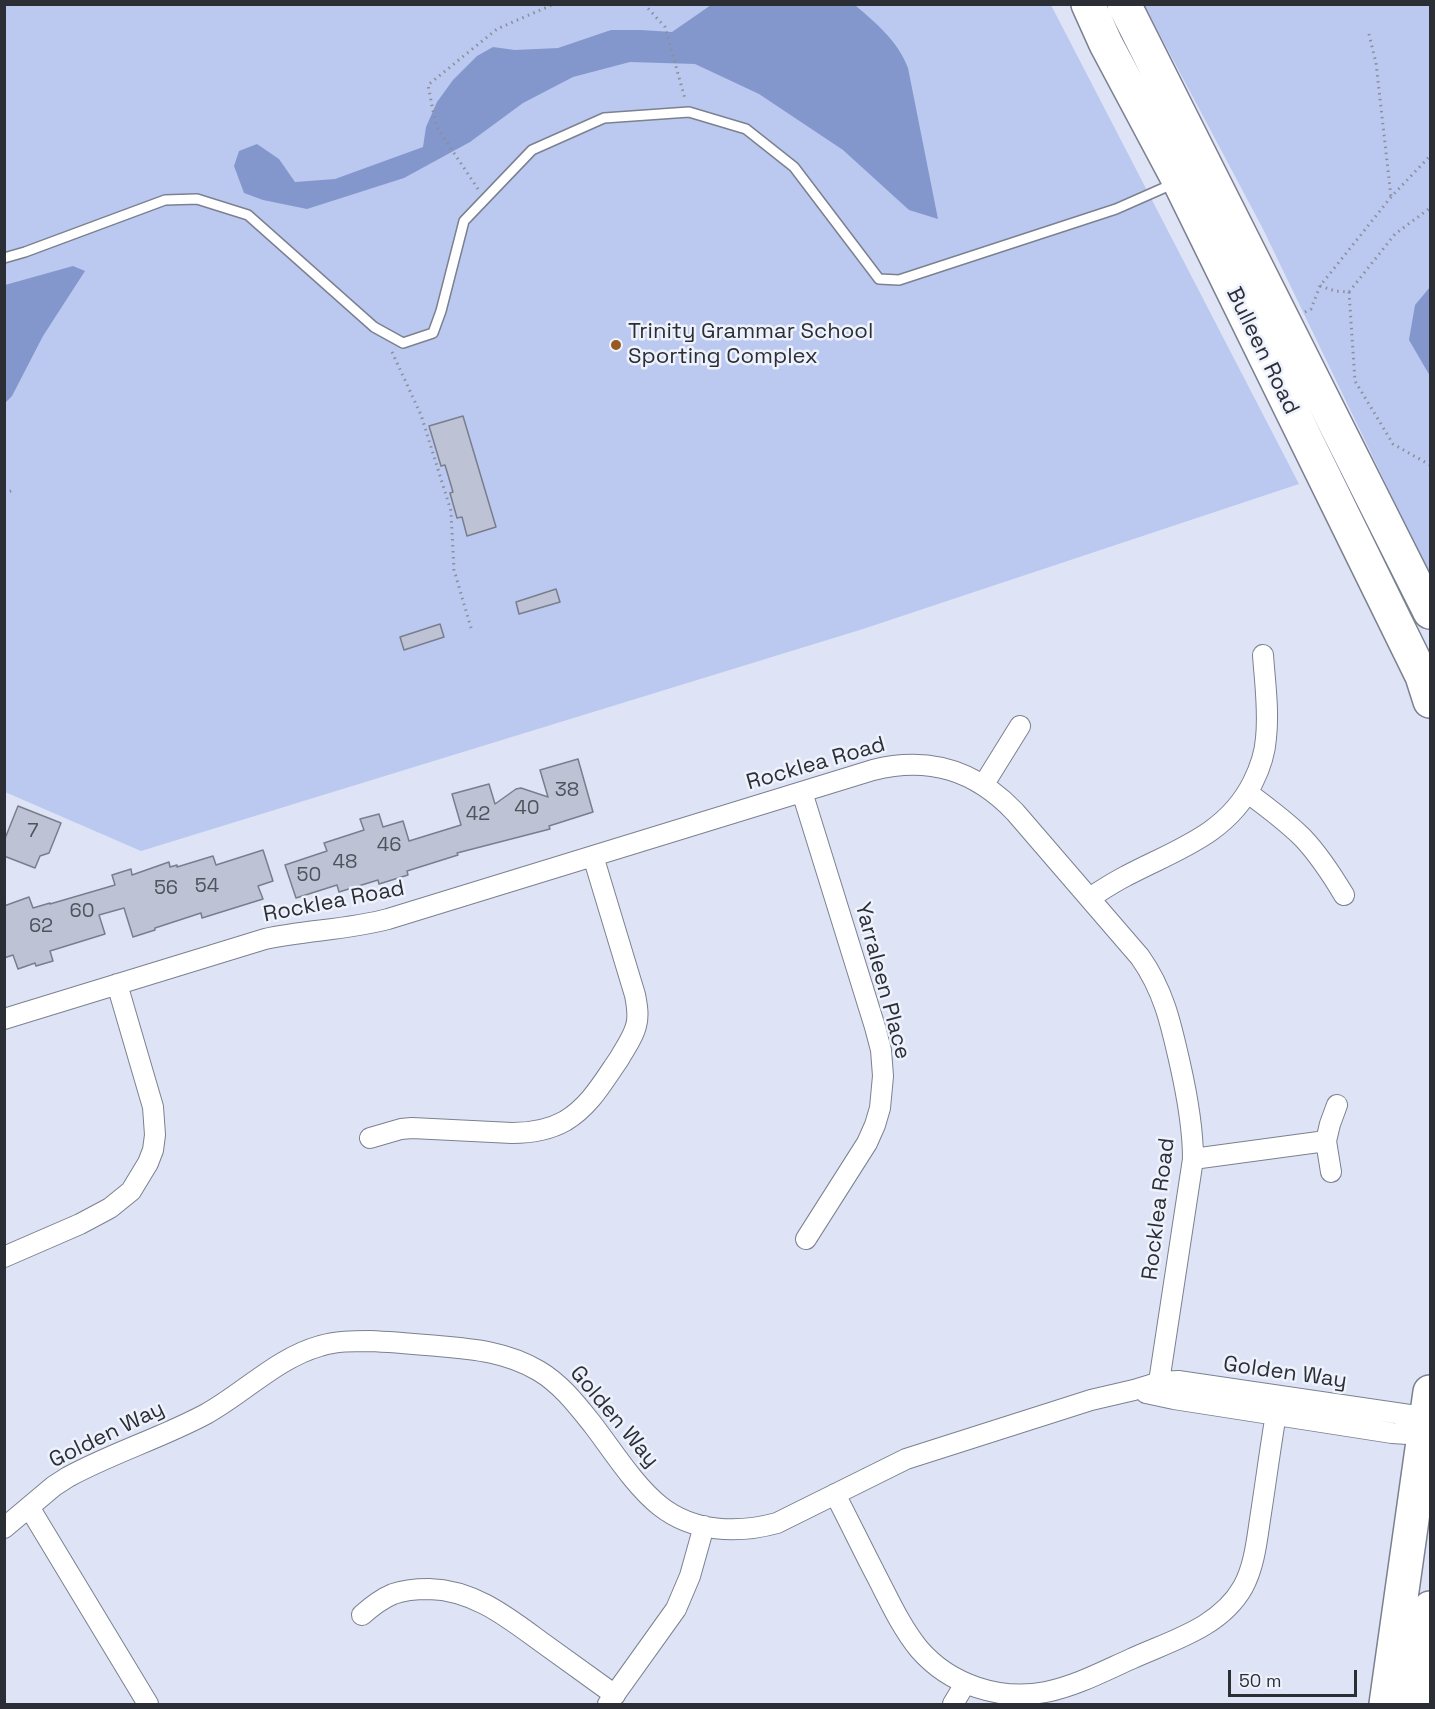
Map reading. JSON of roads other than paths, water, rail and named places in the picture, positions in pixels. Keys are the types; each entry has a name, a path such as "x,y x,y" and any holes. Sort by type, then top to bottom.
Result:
{"highway":[{"name":"Bulleen Road","path":"1088,4 1106,44 1192,174 1284,321 1431,612"},
{"name":"Bulleen Road","path":"1124,4 1192,174 1422,676 1431,701"},
{"path":"1386,1704 1429,1419"},
{"path":"1416,1704 1431,1608"}],"street":[{"path":"1091,897 1203,837 1234,813 1248,793 1262,760 1266,741 1268,721 1263,655"},
{"path":"984,784 1020,726"},
{"name":"Rocklea Road","path":"4,1019 265,939 353,927 388,919 873,770 909,764 931,765 950,770 984,784 1004,800 1091,897 1140,957 1162,994 1170,1020 1192,1124 1193,1159 1158,1389"},
{"name":"Yarraleen Place","path":"802,792 875,1027 883,1069 880,1108 867,1143 806,1239"},
{"path":"1248,793 1304,839 1344,895"},
{"path":"370,1138 412,1128 528,1133 565,1120 589,1102 597,1092 633,1036 638,1006 593,856"},
{"path":"4,1257 89,1220 110,1208 131,1191 148,1163 155,1135 153,1107 117,984"},
{"path":"1331,1172 1326,1141 1337,1105"},
{"path":"1193,1159 1326,1141"},
{"name":"Golden Way","path":"4,1528 68,1477 205,1414 307,1351 337,1342 370,1341 480,1350 511,1357 540,1371 554,1381 579,1407 660,1506 688,1521 723,1530 759,1528 777,1523 887,1467 916,1455 1091,1400 1134,1390 1158,1389 1178,1381 1392,1433 1429,1419"},
{"path":"835,1494 894,1610 920,1650 965,1684 1009,1694 1028,1695 1048,1692 1078,1682 1197,1629 1223,1612 1237,1597 1250,1572 1256,1545 1277,1406"},
{"path":"29,1507 148,1704"},
{"path":"362,1615 382,1600 406,1590 438,1589 474,1598 502,1613 612,1700 676,1610 690,1576 704,1526"},
{"path":"953,1704 965,1684"}],"lane":[{"path":"4,258 165,200 197,199 248,215 374,327 403,343 433,333 441,311 464,221 532,150 603,118 689,112 746,129 795,167 879,279 899,280 1116,209 1192,174"}],"place":[{"name":"Trinity Grammar School Sporting Complex","path":"616,345"}]}
